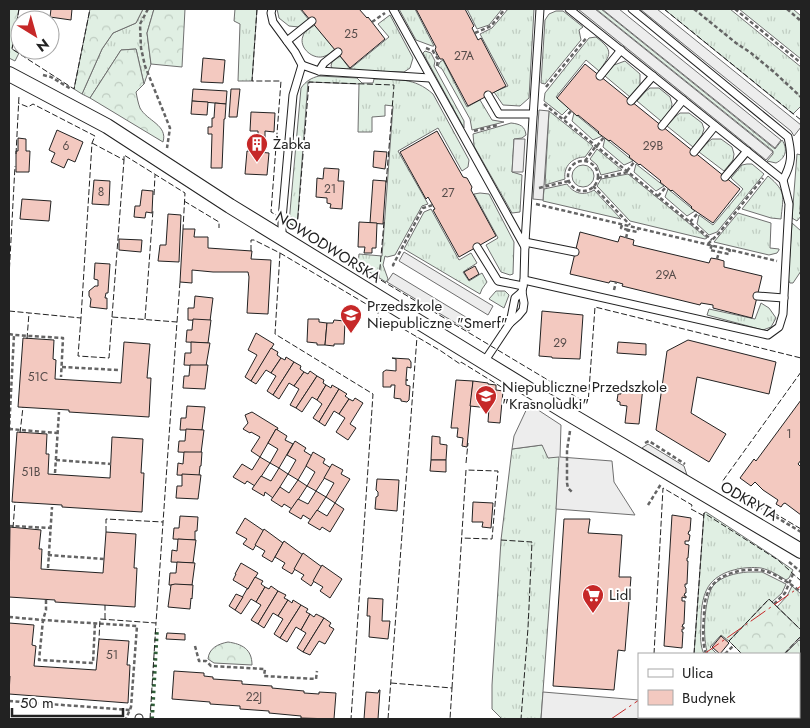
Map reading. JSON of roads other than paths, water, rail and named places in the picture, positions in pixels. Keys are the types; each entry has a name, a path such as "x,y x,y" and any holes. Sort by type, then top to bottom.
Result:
{"street":[{"name":"NOWODWORSKA","path":"9,74 107,126 230,206 572,416 706,495"},
{"name":"ODKRYTA","path":"706,495 801,551"}],"lane":[{"path":"272,9 273,22 302,65 319,72 430,78"},
{"path":"393,9 525,245"},
{"path":"484,362 510,323 515,298 523,286 540,9"},
{"path":"477,247 498,281 768,335 779,327 783,314 789,204 783,180 569,9"},
{"path":"632,9 788,137 792,151 789,168 783,180"},
{"path":"287,41 312,21"},
{"path":"600,76 621,50"},
{"path":"319,72 324,63 338,52"},
{"path":"282,237 293,95 302,65"},
{"path":"631,101 653,76"},
{"path":"488,95 499,114 533,114"},
{"path":"662,126 683,100"},
{"path":"694,152 715,126"},
{"path":"725,176 747,151"},
{"path":"525,245 575,252"},
{"path":"758,296 784,298"}],"place":[{"name":"Żabka","path":"257,163"},
{"name":"Przedszkole Niepubliczne \"Smerf\"","path":"351,334"},
{"name":"Niepubliczne Przedszkole \"Krasnoludki\"","path":"486,415"},
{"name":"Lidl","path":"593,614"}]}
